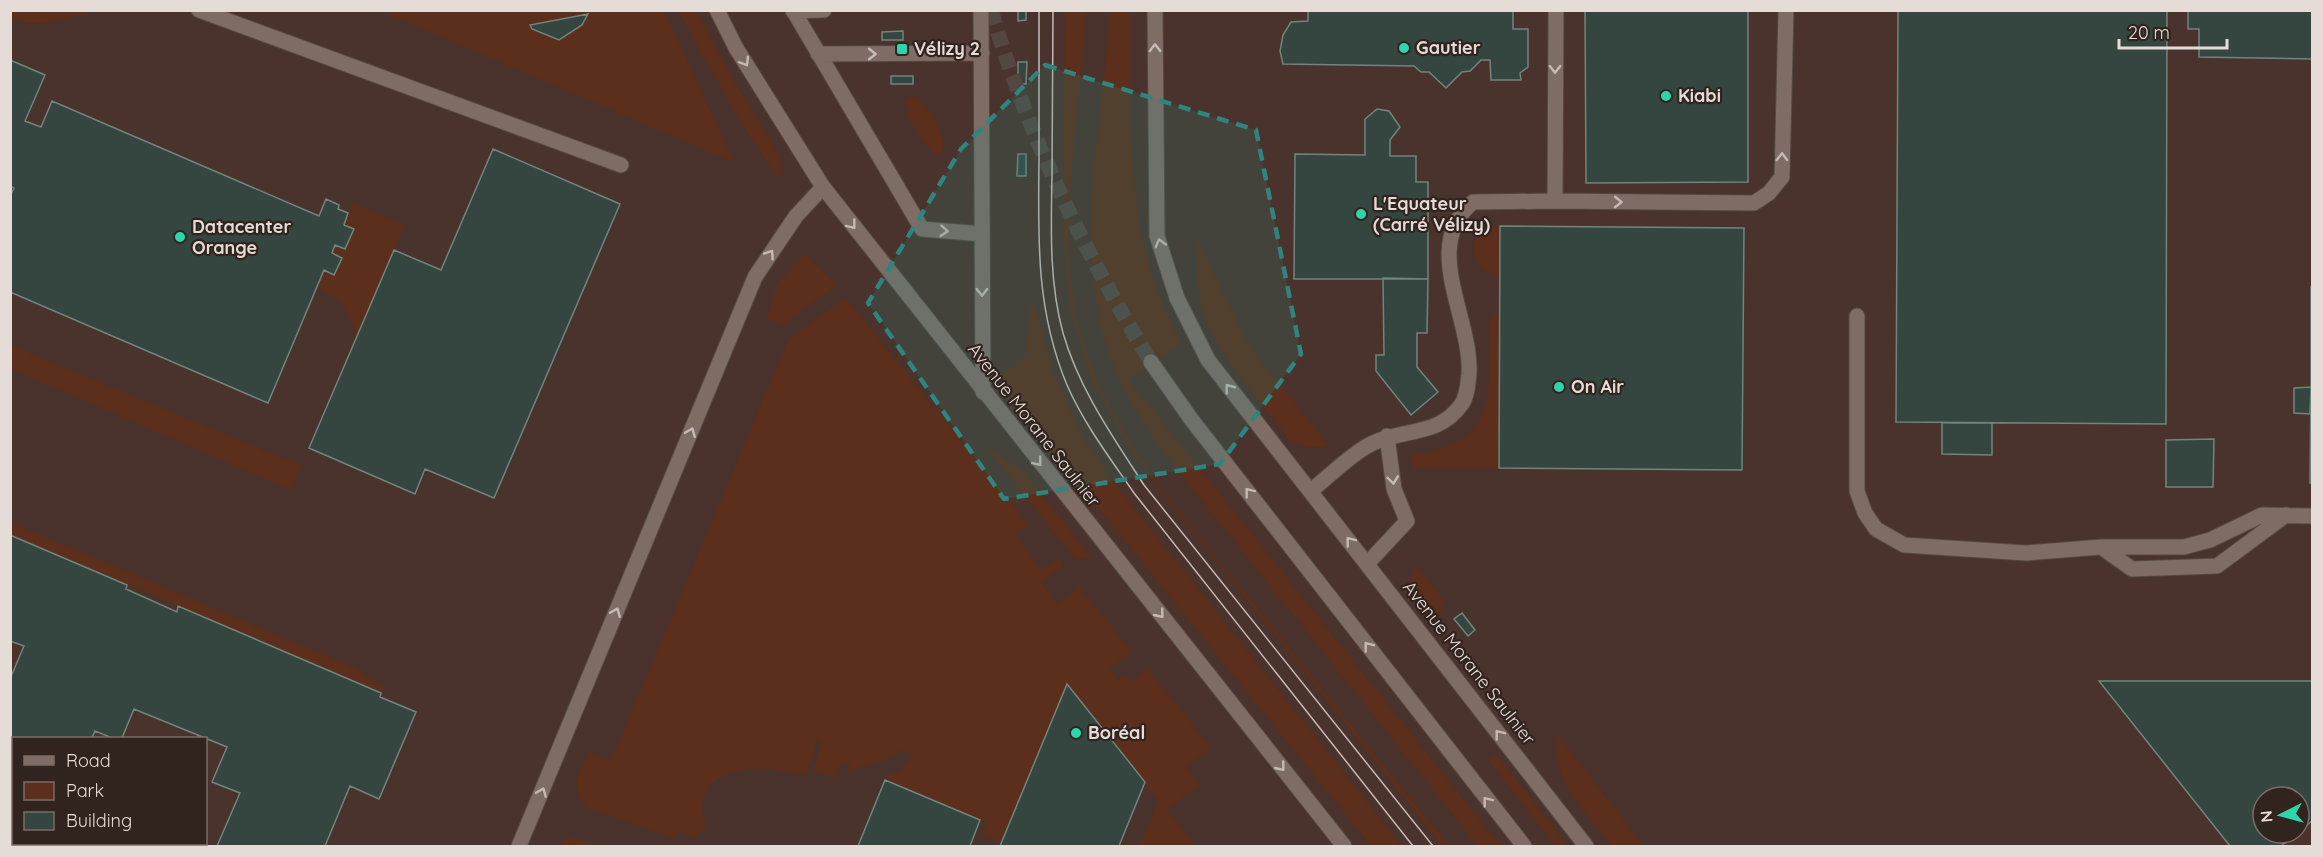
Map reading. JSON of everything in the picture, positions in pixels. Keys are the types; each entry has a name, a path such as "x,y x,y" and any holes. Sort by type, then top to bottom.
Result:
{"main road":[{"path":"199,10 621,165"},
{"name":"Avenue Morane Saulnier","path":"717,10 741,57 824,188 1344,846"},
{"path":"825,10 793,11 922,229 982,234"},
{"path":"981,10 983,392"},
{"name":"Avenue Morane Saulnier","path":"1155,10 1157,236 1177,298 1208,360 1368,562 1586,846"},
{"path":"1555,201 1556,10"},
{"path":"1311,491 1364,447 1388,436 1431,429 1451,418 1464,402 1469,362 1468,341 1449,266 1448,246 1453,224 1473,202 1754,204 1769,193 1782,177 1786,10"},
{"path":"818,54 982,53"},
{"path":"519,846 755,278 796,216 824,188"},
{"path":"1857,316 1857,491 1865,513 1876,529 1904,545 2026,553 2101,547 2184,547 2210,540 2262,515 2313,516"},
{"path":"1151,362 1191,419 1524,846"},
{"path":"1368,562 1407,521 1394,489 1388,436"},
{"path":"2101,547 2132,569 2217,566 2286,515"}],"highlighted area":[{"path":"1045,65 1256,130 1301,354 1220,464 1004,499 868,303 961,149"}],"shaded area":[{"path":"10,11 2312,11 2312,846 11,846"}],"green space":[{"path":"11,11 84,11 89,13 40,23 11,19"},
{"path":"381,11 664,11 735,163"},
{"path":"678,11 697,11 725,65 781,160 779,179 738,118"},
{"path":"1065,11 1085,11 1070,199 1071,275 1076,313 1088,355 1105,396 1152,475 1180,512 1450,846 1442,846 1159,489 1128,446 1092,381 1070,308 1063,230"},
{"path":"1110,11 1130,11 1130,131 1138,224 1156,290 1181,344 1128,379 1501,846 1478,846 1471,838 1163,452 1121,382 1104,338 1095,297 1091,256 1094,174"},
{"path":"914,96 932,115 941,133 942,150 938,157 921,139 907,113 907,98"},
{"path":"353,203 405,225 355,341 349,315 339,302 317,287 324,270 334,274 342,258 332,253 335,245 345,249 354,230 343,226"},
{"path":"1489,226 1500,226 1500,276 1483,269 1474,254 1473,246 1476,238"},
{"path":"1195,235 1249,346 1329,446 1309,447 1290,441 1217,343 1203,314 1198,284"},
{"path":"805,253 836,285 782,326 766,318 775,295 775,285"},
{"path":"845,297 1028,524 1014,535 1042,570 1059,558 1064,565 1041,583 1057,604 1079,587 1132,652 1109,669 1118,680 1125,675 1131,682 1147,668 1211,747 1186,767 1200,785 1167,810 1196,846 1140,846 1158,801 1067,684 1001,843 982,836 986,822 885,780 890,772 899,771 913,754 901,750 887,759 848,773 850,765 841,762 836,778 813,772 821,742 817,740 806,776 754,769 740,770 717,780 709,788 704,798 703,811 706,827 695,838 678,831 673,838 587,808 581,801 577,780 582,766 589,752 611,761 788,340"},
{"path":"1031,303 1035,304 1053,372 1084,440 1119,489 1402,846 1371,846 995,380 1025,356"},
{"path":"1495,314 1500,314 1499,468 1411,468 1413,454 1441,449 1462,440 1475,427 1484,410 1488,392 1489,322"},
{"path":"10,345 302,466 291,490 11,369"},
{"path":"983,443 1025,473 1091,557 1076,560"},
{"path":"10,522 353,667 384,687 381,693 11,535"},
{"path":"1416,566 1444,600 1439,616 1418,603 1407,588"},
{"path":"1557,734 1644,846 1613,846 1581,808 1564,782 1559,767 1556,751"},
{"path":"1496,754 1568,846 1555,846 1488,760"},
{"path":"566,838 598,846 563,846 562,842"}],"building":[{"path":"1018,10 1026,10 1026,20 1018,21"},
{"name":"Gautier","path":"1308,10 1513,10 1513,29 1528,29 1528,67 1520,73 1521,80 1491,80 1490,60 1481,60 1470,71 1462,72 1446,88 1429,72 1421,72 1414,66 1283,64 1280,51 1283,35 1291,22 1308,21"},
{"name":"Kiabi","path":"1585,10 1748,10 1748,182 1586,183"},
{"path":"1898,10 2167,10 2166,424 1896,422"},
{"path":"2188,10 2312,10 2312,59 2199,57 2199,29 2188,29"},
{"path":"588,14 582,25 559,40 532,29 530,25"},
{"path":"903,31 903,40 882,40 882,32"},
{"name":"Datacenter Orange","path":"10,60 45,75 25,121 41,127 52,101 319,216 326,199 339,205 338,209 348,213 344,225 354,229 345,249 335,245 332,253 342,258 334,275 324,270 268,403 10,292 10,196 14,188 10,186"},
{"path":"1018,62 1027,62 1026,84 1018,84"},
{"path":"891,76 913,76 913,84 891,84"},
{"name":"L'Equateur (Carré Vélizy)","path":"1377,109 1389,111 1400,127 1390,140 1390,156 1416,156 1416,182 1428,182 1428,279 1294,279 1295,154 1365,155 1365,119"},
{"path":"493,149 620,204 494,498 425,469 415,494 309,448 394,250 441,270"},
{"path":"1018,154 1026,154 1026,176 1017,176"},
{"path":"1500,226 1744,228 1742,470 1499,468"},
{"path":"1383,278 1428,279 1427,333 1417,333 1417,367 1438,392 1411,415 1376,371 1376,355 1384,355"},
{"path":"2311,286 2312,483 2310,483 2311,387"},
{"path":"2311,387 2310,414 2294,413 2294,388"},
{"path":"1942,423 1992,423 1992,455 1942,454"},
{"path":"2214,439 2213,487 2166,487 2166,440"},
{"path":"10,535 127,585 126,589 177,612 178,606 381,693 380,697 416,712 379,799 350,786 325,846 217,846 240,793 212,782 227,747 134,709 122,737 110,737 95,731 92,737 12,737 12,845 48,845 10,846 10,679 24,646 10,641"},
{"path":"1462,613 1475,630 1468,636 1454,619"},
{"path":"2099,681 2312,681 2312,821 2311,785 2251,785 2251,845 2282,845 2230,846"},
{"name":"Boréal","path":"1067,684 1145,782 1119,846 1000,846"},
{"path":"885,780 980,820 970,846 858,846"}],"tunnel":[{"path":"991,10 1022,102 1060,192 1103,278 1151,362"}],"tram line":[{"path":"1039,10 1041,275 1049,330 1067,385 1089,427 1134,493 1413,846"},
{"path":"1053,10 1051,215 1053,275 1058,314 1078,374 1098,412 1144,485 1433,846"}],"place":[{"name":"Gautier","path":"1404,48"},
{"name":"Vélizy 2","path":"902,49"},
{"name":"Kiabi","path":"1666,96"},
{"name":"L'Equateur (Carré Vélizy)","path":"1361,214"},
{"name":"Datacenter Orange","path":"180,237"},
{"name":"On Air","path":"1559,387"},
{"name":"Boréal","path":"1076,733"}]}
